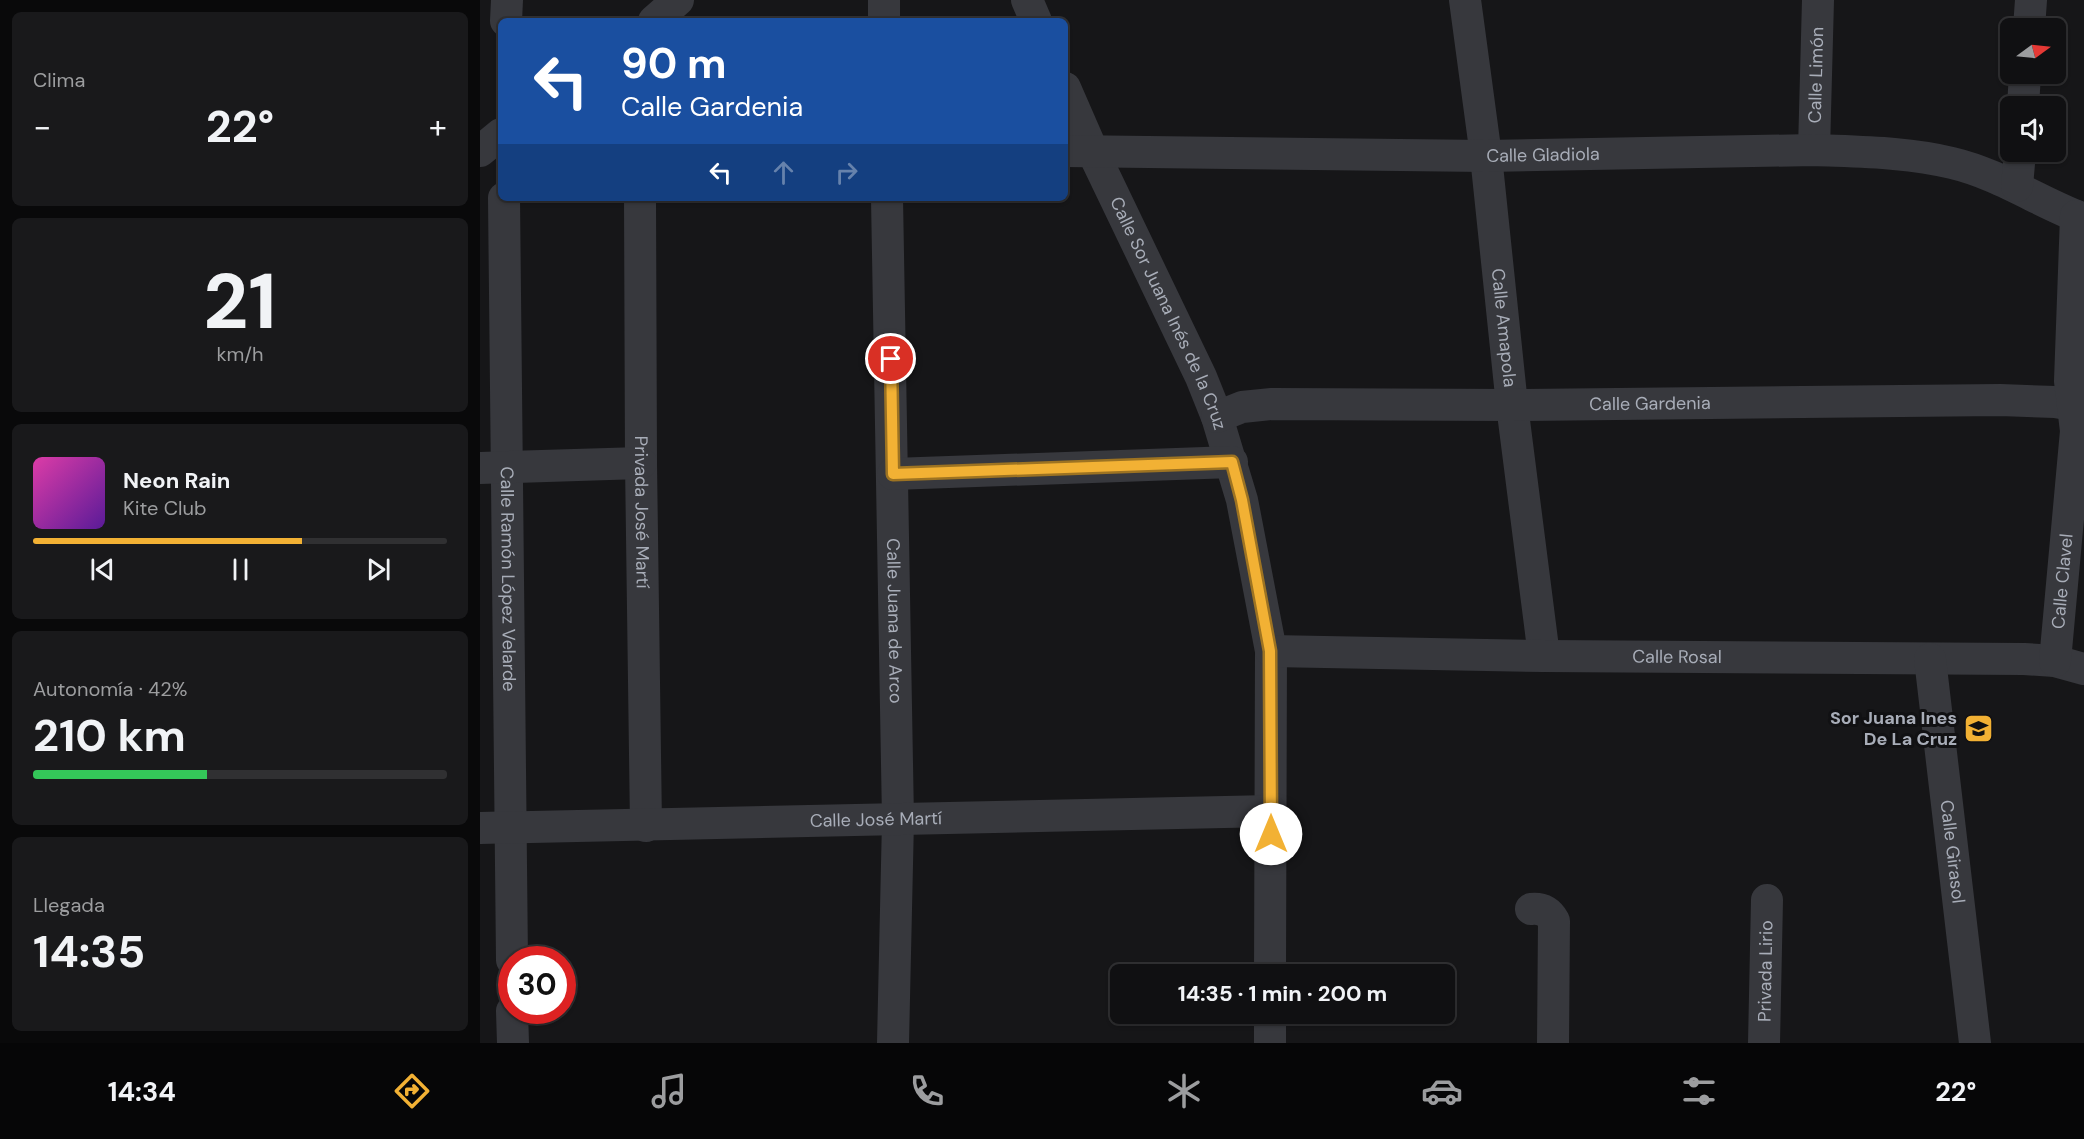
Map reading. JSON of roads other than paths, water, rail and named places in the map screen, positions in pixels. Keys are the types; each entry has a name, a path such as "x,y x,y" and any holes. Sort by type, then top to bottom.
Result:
{"street":[{"path":"506,18 507,0"},
{"path":"657,18 678,0"},
{"path":"884,0 884,18"},
{"path":"1028,0 1035,18"},
{"name":"Calle Amapola","path":"1465,0 1486,156 1512,405 1544,656"},
{"name":"Calle Limón","path":"1814,150 1818,0"},
{"path":"2030,18 2031,0"},
{"name":"Calle Sor Juana Inés de la Cruz","path":"1068,103 1078,151 1201,377 1217,417 1242,500 1270,651 1270,964"},
{"path":"480,151 498,136"},
{"name":"Calle Gladiola","path":"1078,151 1486,156 1814,150 1912,155 1953,163 2017,186 2080,218"},
{"path":"2017,186 2019,162"},
{"name":"Calle Ramón López Velarde","path":"504,201 493,467 495,827 510,946"},
{"name":"Privada José Martí","path":"640,201 646,826"},
{"name":"Calle Juana de Arco","path":"888,201 898,820 893,1043"},
{"name":"Calle Clavel","path":"2069,665 2078,406 2070,381 2080,218"},
{"name":"Calle Gardenia","path":"1217,417 1253,405 2000,400 2055,402 2078,406"},
{"path":"893,474 1232,462"},
{"path":"493,467 641,463"},
{"name":"Calle Rosal","path":"1270,651 1544,656 2024,658 2069,665"},
{"name":"Calle Girasol","path":"1930,659 1975,1043"},
{"name":"Calle José Martí","path":"495,827 646,826 1271,811"},
{"name":"Privada Lirio","path":"1764,1043 1767,900"},
{"path":"1531,909 1545,911 1554,921 1553,1043"},
{"path":"512,1024 513,1043"},
{"path":"1270,1024 1270,1043"}],"place":[{"name":"Sor Juana Ines De La Cruz","path":"1978,728"}]}
